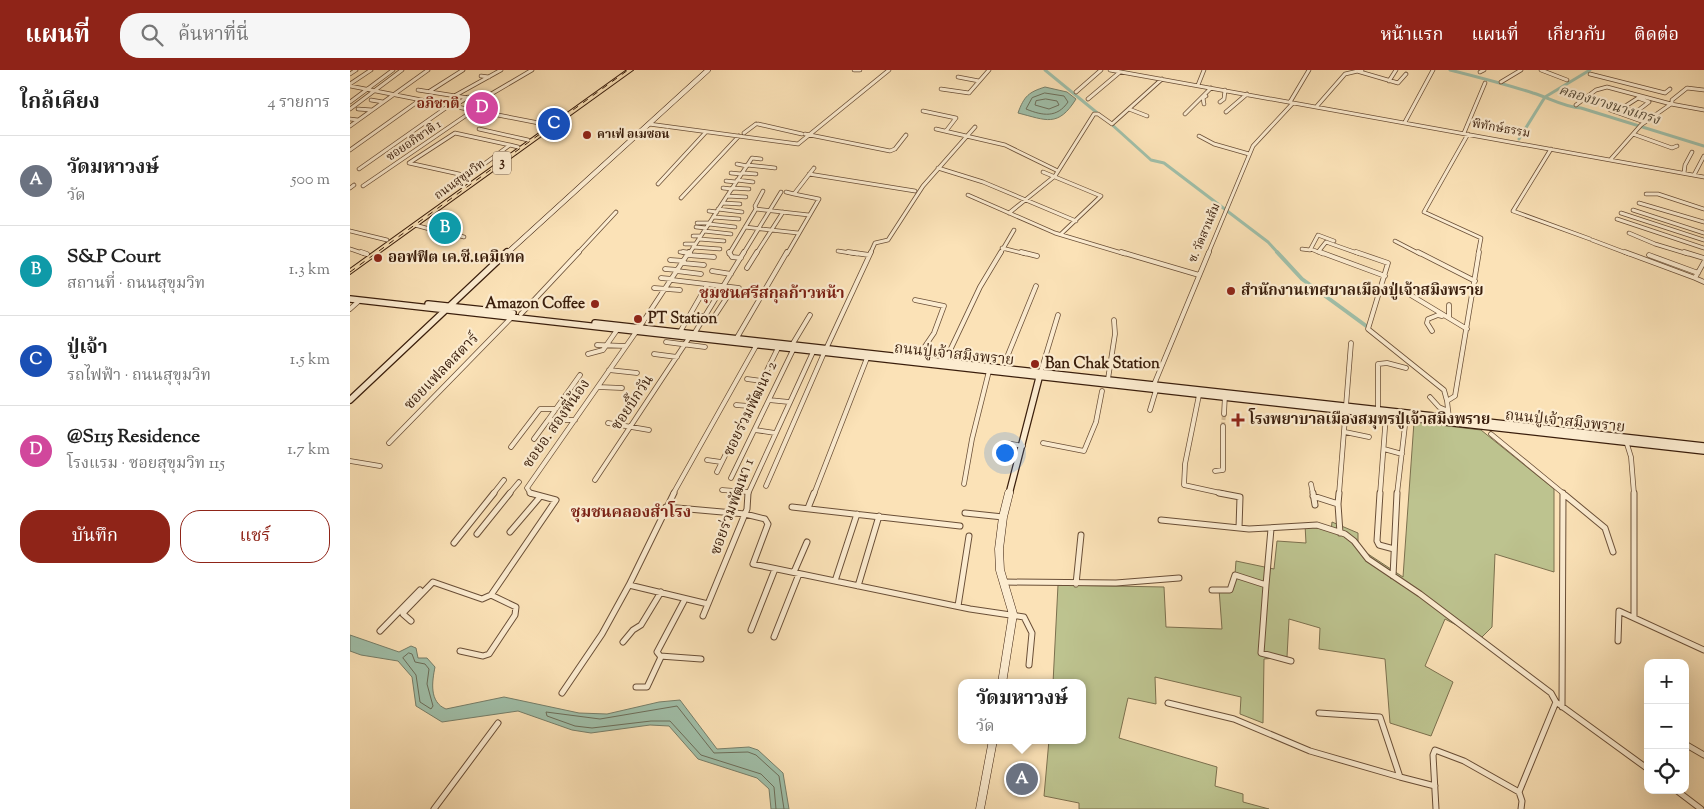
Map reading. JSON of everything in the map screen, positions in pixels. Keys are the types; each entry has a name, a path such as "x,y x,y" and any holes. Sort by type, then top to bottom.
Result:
{"highway":[{"name":"ถนนสุขุมวิท","path":"350,272 415,225 491,165 624,70"},
{"name":"ถนนสุขุมวิท","path":"350,266 491,165 630,70"}],"main road":[{"path":"350,400 446,308 708,70"},
{"name":"ถนนปู่เจ้าสมิงพราย","path":"350,295 511,318 561,321 637,330 690,339 793,347 867,358 876,356 917,358 989,372 1108,378 1199,395 1225,395"},
{"name":"ถนนปู่เจ้าสมิงพราย","path":"350,299 521,314 618,330 680,332 690,339"},
{"name":"ถนนปู่เจ้าสมิงพราย","path":"735,341 756,346 793,347"},
{"name":"ถนนปู่เจ้าสมิงพราย","path":"820,351 944,364 1004,364 1103,388 1154,388 1346,408 1386,415 1703,446"},
{"path":"1003,679 1012,614 1002,582 999,549 1003,517 1041,374"},
{"name":"ถนนปู่เจ้าสมิงพราย","path":"1346,408 1449,414 1479,423"},
{"path":"980,808 991,744"}],"street":[{"path":"350,74 356,70"},
{"path":"350,85 370,70"},
{"path":"350,109 402,70"},
{"path":"350,126 428,70"},
{"path":"430,91 463,70"},
{"path":"456,95 501,70"},
{"path":"418,90 481,100 532,70"},
{"path":"854,70 860,70"},
{"path":"649,124 792,144 800,143 805,135 889,70"},
{"path":"941,89 968,94 989,70"},
{"path":"1076,92 1101,70"},
{"name":"พิทักษ์ธรรม","path":"1110,70 1704,177"},
{"path":"1198,86 1204,70"},
{"name":"ซ. วัดสวนส้ม","path":"1150,410 1154,388 1249,154 1257,139 1291,102 1309,70"},
{"path":"1316,106 1340,78 1362,70"},
{"path":"1389,81 1396,70"},
{"path":"1405,122 1433,70"},
{"path":"1480,72 1484,70"},
{"path":"1501,82 1521,70"},
{"path":"1541,70 1567,80"},
{"path":"382,72 392,71"},
{"path":"350,102 392,71"},
{"path":"1356,71 1400,83 1406,74"},
{"path":"1088,100 1120,72"},
{"path":"1590,74 1665,93"},
{"path":"481,76 489,77"},
{"path":"958,77 979,81"},
{"path":"1009,213 1055,176 1094,114 1098,114 1111,124 1162,79"},
{"path":"1447,401 1455,396 1482,238 1424,212 1466,133 1485,83"},
{"path":"350,85 395,94 407,99 548,125"},
{"path":"1576,105 1596,90 1607,87 1671,104 1704,110"},
{"path":"1204,104 1203,98 1213,88"},
{"path":"1185,114 1213,88"},
{"path":"1611,159 1639,126 1671,104 1672,100 1687,88 1704,90"},
{"path":"1220,102 1224,99 1225,90"},
{"path":"1657,100 1670,90"},
{"path":"1226,112 1248,94"},
{"path":"359,169 468,97"},
{"path":"1636,112 1650,102 1638,98 1624,107 1650,118"},
{"path":"371,100 383,102"},
{"path":"350,150 420,100"},
{"path":"358,109 372,110"},
{"path":"1128,109 1147,116"},
{"name":"ซอยอภิชาติ 1","path":"363,186 474,110"},
{"path":"1610,110 1644,122"},
{"path":"923,111 956,118 946,131"},
{"path":"350,119 358,120"},
{"path":"744,133 757,124 890,151 895,149 906,135"},
{"path":"766,486 820,351 875,242 888,240 920,190 975,126"},
{"path":"936,128 1005,145 1058,171"},
{"path":"479,129 528,140"},
{"path":"510,145 491,165 467,176 409,164 455,132 510,145 518,147"},
{"path":"658,184 706,132"},
{"path":"1632,134 1672,148 1676,146"},
{"path":"681,198 739,136"},
{"path":"1199,136 1214,144 1249,154"},
{"path":"1552,149 1512,210 1526,217 1591,239 1704,282"},
{"path":"1684,173 1685,165 1692,152"},
{"path":"1694,175 1704,156"},
{"path":"747,165 752,158 761,159"},
{"path":"737,164 775,168"},
{"name":"ซอยอ. สองพี่น้อง","path":"491,595 556,500 540,498 531,494 527,488 666,289 747,165"},
{"path":"735,341 819,198 794,194 814,168"},
{"path":"938,168 983,182 1076,221"},
{"path":"1043,172 1101,196 1061,234"},
{"path":"731,173 756,174"},
{"path":"809,174 914,191"},
{"path":"726,181 753,182"},
{"path":"724,188 749,189"},
{"path":"741,258 732,257 729,253 756,209 755,206 763,191"},
{"name":"ซอยบิ๊กวัน","path":"595,480 705,316 771,210 784,192 794,194"},
{"path":"1646,194 1658,194 1704,209"},
{"path":"968,195 1061,234 1199,275"},
{"path":"721,196 746,197"},
{"path":"1639,202 1704,222"},
{"path":"723,203 740,204"},
{"path":"756,209 809,215"},
{"path":"1633,210 1704,233"},
{"path":"709,211 742,212"},
{"path":"521,314 616,212"},
{"path":"747,268 783,212"},
{"path":"1621,213 1704,240"},
{"path":"713,217 739,219"},
{"path":"1616,219 1704,248"},
{"path":"415,225 444,232"},
{"path":"697,225 735,226"},
{"path":"707,226 730,234"},
{"path":"745,227 798,233"},
{"path":"944,364 980,287 1014,230"},
{"path":"350,231 387,240"},
{"path":"449,233 464,236"},
{"path":"1630,233 1655,244 1704,260 1694,278"},
{"path":"1310,249 1317,235 1334,241"},
{"path":"693,236 724,241"},
{"path":"1395,241 1475,281"},
{"path":"1318,252 1325,242 1388,264 1368,329 1444,390 1449,414"},
{"path":"685,244 720,249"},
{"path":"1002,248 1037,256"},
{"path":"350,249 367,254"},
{"path":"1302,250 1309,251 1310,249 1385,276"},
{"path":"838,251 869,255"},
{"path":"680,252 714,257"},
{"path":"1350,263 1356,252"},
{"path":"1649,255 1698,273"},
{"path":"670,260 704,265"},
{"path":"665,269 701,274"},
{"path":"712,271 731,274"},
{"path":"661,278 739,288"},
{"path":"680,332 708,285"},
{"path":"1004,364 1036,286"},
{"path":"654,288 680,290"},
{"path":"714,317 733,288"},
{"path":"1404,291 1467,329"},
{"path":"350,309 360,300"},
{"path":"915,300 944,306 934,333 917,358"},
{"path":"1449,305 1449,318"},
{"path":"690,315 705,316"},
{"name":"ซอยร่วมพัฒนา 2","path":"731,478 810,315"},
{"path":"1041,374 1058,315"},
{"path":"1432,331 1427,321 1436,315 1456,322"},
{"name":"ซอยแฟลตสตาร์","path":"389,443 511,318"},
{"path":"1108,378 1115,334 1114,320"},
{"path":"588,354 601,352 618,330"},
{"path":"666,342 690,339 705,347"},
{"path":"1340,532 1338,504 1345,432 1350,343"},
{"path":"596,345 626,346"},
{"path":"562,693 602,634 629,585 684,471 756,346"},
{"path":"717,472 778,348"},
{"name":"ซอยร่วมพัฒนา 1","path":"703,616 748,505 748,492 790,402 820,351"},
{"path":"654,354 677,357"},
{"path":"808,507 867,358"},
{"path":"1378,409 1378,364 1387,363 1406,368"},
{"path":"609,370 637,373"},
{"path":"964,484 972,439 989,372"},
{"path":"534,439 580,375"},
{"path":"747,379 762,381"},
{"path":"598,387 622,388"},
{"path":"1043,444 1084,451 1096,422 1103,388"},
{"path":"1199,395 1185,464 1184,485 1240,497 1239,527"},
{"path":"1224,414 1225,395"},
{"path":"1430,397 1449,414"},
{"path":"769,400 790,402"},
{"path":"736,404 749,406"},
{"path":"511,447 540,409 544,407 556,409"},
{"path":"1386,415 1377,541 1379,544 1394,549"},
{"path":"1393,574 1406,417"},
{"path":"548,420 575,420"},
{"path":"608,423 650,430"},
{"path":"1479,423 1561,489 1565,495 1605,528 1612,552"},
{"path":"1215,471 1223,470 1223,426"},
{"path":"755,430 775,433"},
{"path":"1345,432 1369,438"},
{"path":"1624,439 1631,456 1634,479 1634,616"},
{"path":"1003,450 1006,443 1023,446"},
{"path":"1384,449 1402,454"},
{"path":"708,460 721,462"},
{"path":"350,461 380,466"},
{"path":"454,543 504,480"},
{"path":"477,534 519,482"},
{"path":"1311,484 1315,505"},
{"path":"722,490 748,492"},
{"path":"1519,792 1559,704 1565,495"},
{"path":"1313,496 1338,504"},
{"path":"510,532 540,498"},
{"path":"666,507 744,514 765,519 768,524 753,564 958,606 1024,617 1031,627 1029,665"},
{"path":"792,507 808,507 960,526"},
{"path":"965,513 1003,517"},
{"path":"835,581 858,514"},
{"path":"858,586 879,516"},
{"path":"1161,520 1271,529 1317,525 1352,538 1368,559 1393,574 1551,693 1559,704 1644,766"},
{"path":"1271,529 1261,653 1291,661"},
{"path":"1076,584 1081,535"},
{"path":"958,606 969,536"},
{"path":"774,637 807,542"},
{"path":"751,630 775,568"},
{"path":"1212,590 1230,590 1235,575 1266,585"},
{"path":"1002,582 1123,583 1179,578"},
{"path":"380,631 420,589 435,582 482,599 491,595 516,608 515,614 489,654 484,656 460,651"},
{"path":"411,621 403,614 429,584"},
{"path":"629,585 655,589 684,600 708,604"},
{"path":"623,642 641,625 661,592"},
{"path":"636,687 647,687 660,662 660,656 657,652 684,600"},
{"path":"1618,641 1619,611 1634,616 1704,650"},
{"path":"660,656 701,659"},
{"path":"1168,703 1234,719 1310,751 1434,786"},
{"path":"1319,713 1380,716 1400,777"},
{"path":"434,809 498,723"},
{"path":"1689,746 1704,755"},
{"path":"1436,809 1433,755 1438,750 1464,761 1519,792 1522,801 1521,809"},
{"path":"1681,794 1700,809"}],"shaded area":[{"path":"1414,422 1481,430 1554,489 1554,572 1495,554 1492,627 1481,638 1445,619 1425,666 1453,682 1431,736 1390,723 1385,659 1319,649 1320,628 1289,619 1287,657 1264,659 1263,723 1240,714 1241,697 1155,677 1156,704 1128,698 1119,738 1217,767 1215,786 1243,794 1243,802 1269,809 1079,809 1079,803 1044,796 1049,744 1086,744 1086,679 1053,679 1058,585 1164,587 1166,627 1222,629 1219,589 1234,587 1236,561 1274,569 1277,541 1306,543 1305,525 1331,531 1332,522 1358,533 1358,543 1365,552 1403,577"}],"water":[{"path":"1045,87 1067,92 1076,99 1057,118 1036,118 1018,113 1022,102 1028,96"},
{"path":"350,635 399,652 411,646 416,648 418,658 427,658 435,667 433,679 434,697 446,709 504,697 579,713 607,714 659,702 680,700 717,749 749,747 758,750 783,773 789,809 771,809 769,789 757,778 698,759 669,726 650,725 591,733 572,730 518,711 442,722 416,706 412,677 398,661 361,655 350,651"}],"waterway":[{"path":"1045,70 1101,116"},
{"name":"คลองบางนางเกรง","path":"1450,70 1545,97"},
{"path":"1545,97 1590,70"},
{"path":"1519,139 1545,97"},
{"name":"คลองบางนางเกรง","path":"1545,97 1704,146"},
{"path":"1109,122 1151,160 1164,163 1268,242 1279,254"},
{"path":"1277,252 1302,279 1369,328"},
{"path":"1484,645 1516,670"}],"tunnel":[{"path":"1223,426 1224,414"}],"railway":[{"path":"350,272 628,70"}],"place":[{"name":"@S115 Residence","path":"482,108"},
{"name":"ปู่เจ้า","path":"554,124"},
{"name":"คาเฟ่ อเมซอน","path":"587,135"},
{"name":"S&P Court","path":"445,228"},
{"name":"ออฟฟิต เค.ซี.เคมิเทค","path":"378,258"},
{"name":"สำนักงานเทศบาลเมืองปู่เจ้าสมิงพราย","path":"1231,291"},
{"name":"Amazon Coffee","path":"595,304"},
{"name":"PT Station","path":"638,319"},
{"name":"Ban Chak Station","path":"1035,364"},
{"name":"โรงพยาบาลเมืองสมุทรปู่เจ้าสมิงพราย","path":"1238,420"},
{"name":"วัดมหาวงษ์","path":"1022,779"}],"district":[{"name":"อภิชาติ","path":"438,105"},
{"name":"ชุมชนศรีสกุลก้าวหน้า","path":"772,294"},
{"name":"ชุมชนคลองสำโรง","path":"631,513"}]}
